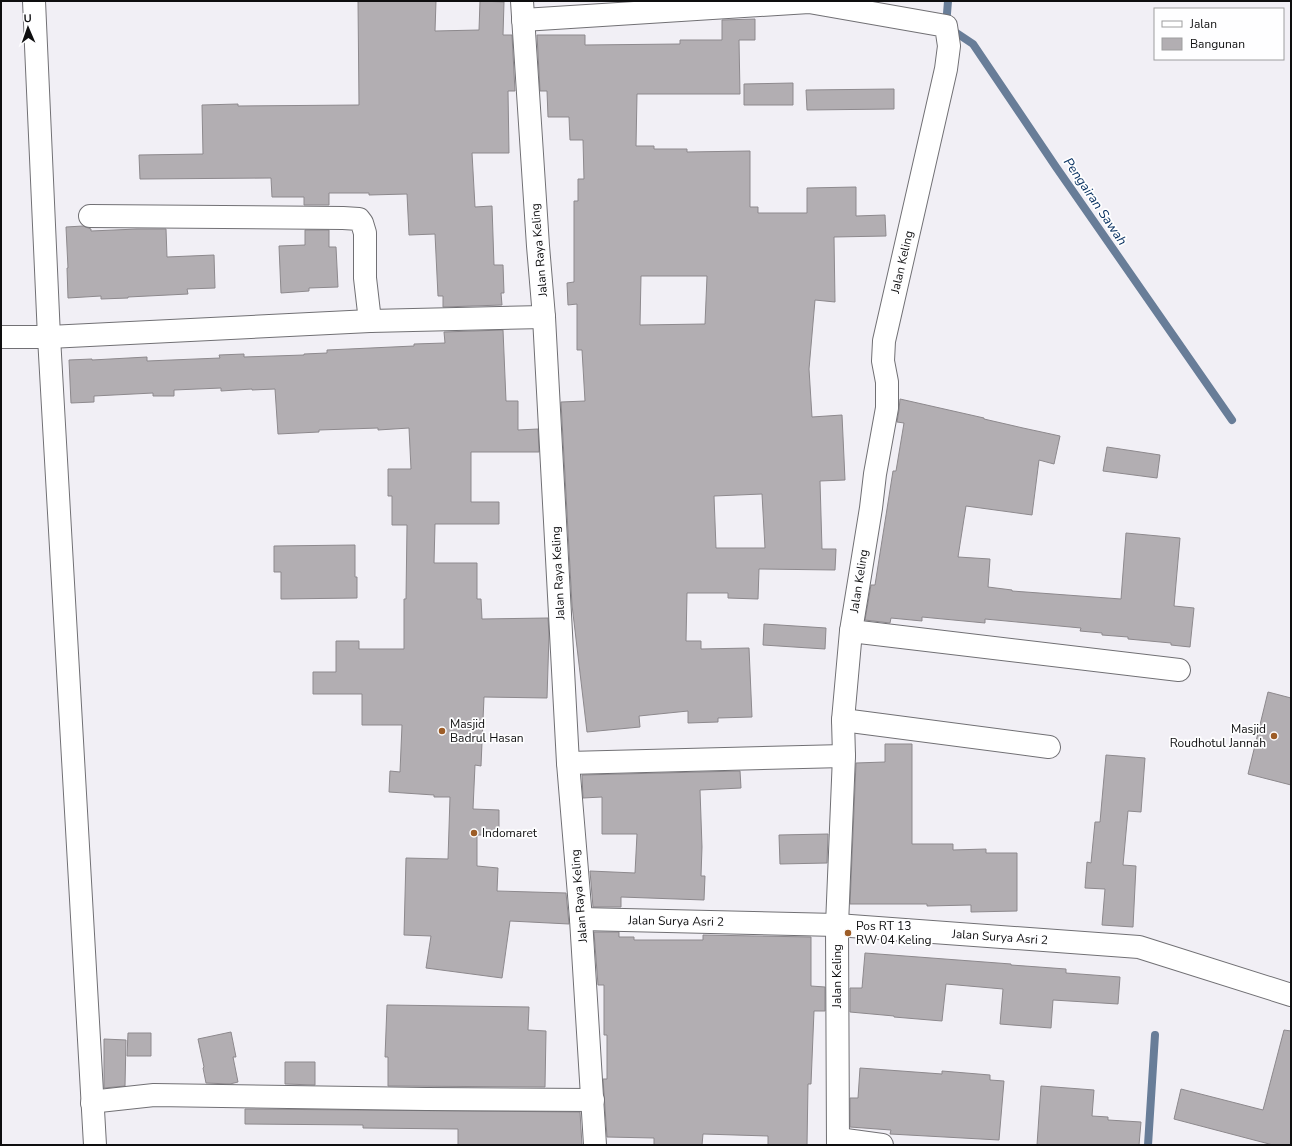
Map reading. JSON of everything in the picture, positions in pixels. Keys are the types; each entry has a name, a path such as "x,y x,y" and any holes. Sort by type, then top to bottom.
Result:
{"street":[{"path":"34,1 49,337 95,1145"},
{"path":"522,11 809,2"},
{"name":"Jalan Keling","path":"809,2 946,26 949,46 946,69 884,341 883,361 887,382 887,408 875,474 851,631 843,720 844,756 837,925 838,1142"},
{"name":"Jalan Raya Keling","path":"522,11 537,238 544,317 568,763 581,919 595,1145"},
{"path":"90,216 359,219 365,233 365,278 370,321"},
{"path":"1,337 49,337 370,321 544,317"},
{"path":"851,631 1179,670"},
{"path":"843,720 1049,747"},
{"path":"568,763 844,756"},
{"name":"Jalan Surya Asri 2","path":"581,919 837,925 1139,947 1291,995"},
{"path":"92,1103 154,1094 426,1100 593,1100"},
{"path":"838,1142 882,1145"}],"building":[{"path":"358,1 436,1 435,31 479,30 480,1 504,2 503,35 512,35 515,91 508,91 509,153 472,153 475,207 492,206 494,265 503,265 504,293 501,293 502,305 443,307 443,296 438,296 435,234 409,235 407,194 369,195 369,193 329,193 329,205 304,205 304,197 272,197 271,178 140,179 139,155 203,154 202,105 359,105"},
{"path":"755,19 755,40 739,40 740,94 637,94 636,146 654,146 654,149 687,149 687,152 750,151 750,207 758,207 758,213 807,213 807,188 856,187 856,216 885,215 886,236 834,237 835,302 815,300 809,369 812,417 842,415 845,480 820,481 822,549 836,549 835,570 759,569 758,599 728,598 728,593 687,593 686,641 701,641 701,649 749,648 752,717 718,718 718,722 688,723 688,711 639,716 640,727 587,732 572,605 561,402 585,401 582,350 577,350 577,304 568,305 567,283 574,282 574,201 578,201 578,179 584,179 583,140 570,140 569,117 548,117 547,91 540,91 537,35 585,35 585,45 680,44 680,40 722,40 722,20","holes":["641,276 707,276 705,324 640,325","762,494 765,548 716,548 714,496"]},
{"path":"793,83 793,105 744,105 744,84"},
{"path":"894,89 894,109 807,110 806,90"},
{"path":"83,226 91,229 91,231 166,229 167,257 214,255 215,288 187,289 188,294 101,299 101,296 68,298 66,227"},
{"path":"305,230 329,230 329,247 336,247 338,287 309,288 309,291 281,293 279,246 305,245"},
{"path":"503,330 506,401 518,401 518,430 538,429 539,452 471,452 471,502 499,502 499,524 435,524 434,563 477,563 477,599 481,599 482,619 548,618 549,635 547,698 484,697 481,766 475,765 473,809 499,810 499,835 477,835 477,866 498,868 497,891 566,893 569,924 510,921 502,978 426,968 431,936 404,935 406,858 448,859 450,797 434,797 434,795 389,792 390,771 400,772 402,725 362,725 362,694 313,694 313,672 336,672 336,641 359,641 359,649 404,649 404,599 406,599 407,525 392,525 392,496 388,496 388,469 411,469 409,428 378,430 378,428 319,430 319,432 278,434 275,389 221,391 221,388 174,390 174,396 153,396 153,393 94,396 94,402 71,403 69,360 147,357 147,361 220,358 219,355 244,354 244,357 304,355 327,353 327,350 445,343 444,332"},
{"path":"900,399 1060,436 1054,464 1039,460 1032,515 966,506 958,557 990,559 988,587 1012,591 1121,599 1126,533 1180,538 1174,606 1194,608 1190,647 1171,645 1171,643 1128,639 1128,637 1102,635 1102,633 1080,631 1081,628 985,619 985,623 922,617 922,621 891,618 890,623 865,620 871,585 875,585 893,471 896,471 904,423 897,422"},
{"path":"1107,447 1160,455 1157,478 1103,471"},
{"path":"355,545 355,577 357,577 357,598 281,599 281,572 274,572 274,546"},
{"path":"764,624 826,628 825,649 763,645"},
{"name":"Masjid Roudhotul Jannah","path":"1268,692 1291,698 1291,785 1248,774"},
{"path":"885,744 912,744 912,844 953,844 953,850 986,849 986,853 1017,853 1017,911 971,912 971,905 927,906 927,904 850,904 856,763 885,762"},
{"path":"1106,755 1145,758 1141,812 1128,811 1123,865 1136,866 1133,927 1102,925 1105,889 1085,888 1087,862 1091,863 1095,822 1100,822"},
{"path":"740,771 741,788 700,790 702,847 701,876 705,876 704,900 621,897 621,907 593,907 590,871 635,873 637,834 602,834 602,797 583,798 582,775"},
{"path":"828,834 827,863 780,864 779,835"},
{"path":"594,932 619,932 619,937 634,937 634,940 703,940 703,935 811,937 811,986 825,987 825,1011 814,1011 811,1084 808,1084 807,1145 768,1145 768,1136 703,1134 702,1145 654,1145 654,1138 607,1137 603,1079 607,1079 607,1035 604,1035 604,985 598,985"},
{"path":"865,953 1066,969 1066,973 1120,977 1118,1004 1053,1000 1051,1028 1000,1024 1003,989 946,984 942,1021 850,1012 850,988 862,988"},
{"path":"387,1005 529,1007 528,1030 546,1031 545,1087 388,1086 388,1057 385,1057"},
{"path":"1284,1030 1291,1031 1291,1145 1273,1145 1174,1119 1181,1089 1263,1110"},
{"path":"231,1032 236,1057 233,1057 238,1082 230,1084 206,1083 198,1039"},
{"path":"128,1033 151,1033 151,1056 127,1056"},
{"path":"104,1039 126,1040 125,1086 104,1088"},
{"path":"285,1062 315,1062 315,1085 285,1084"},
{"path":"860,1068 942,1074 942,1071 990,1075 990,1080 1004,1081 999,1140 890,1134 891,1130 850,1127 850,1098 858,1098"},
{"path":"1041,1086 1094,1090 1092,1116 1108,1117 1108,1120 1141,1122 1139,1145 1037,1145"},
{"path":"245,1109 580,1112 582,1145 458,1145 458,1129 363,1128 363,1125 245,1124"}],"waterway":[{"name":"Pengairan Sawah","path":"948,1 946,26 973,44 1056,167 1232,420"},
{"path":"1148,1145 1155,1035"}],"place":[{"name":"Masjid Badrul Hasan","path":"442,731"},
{"name":"Masjid Roudhotul Jannah","path":"1274,736"},
{"name":"Indomaret","path":"474,833"},
{"name":"Pos RT 13 RW 04 Keling","path":"848,933"}]}
